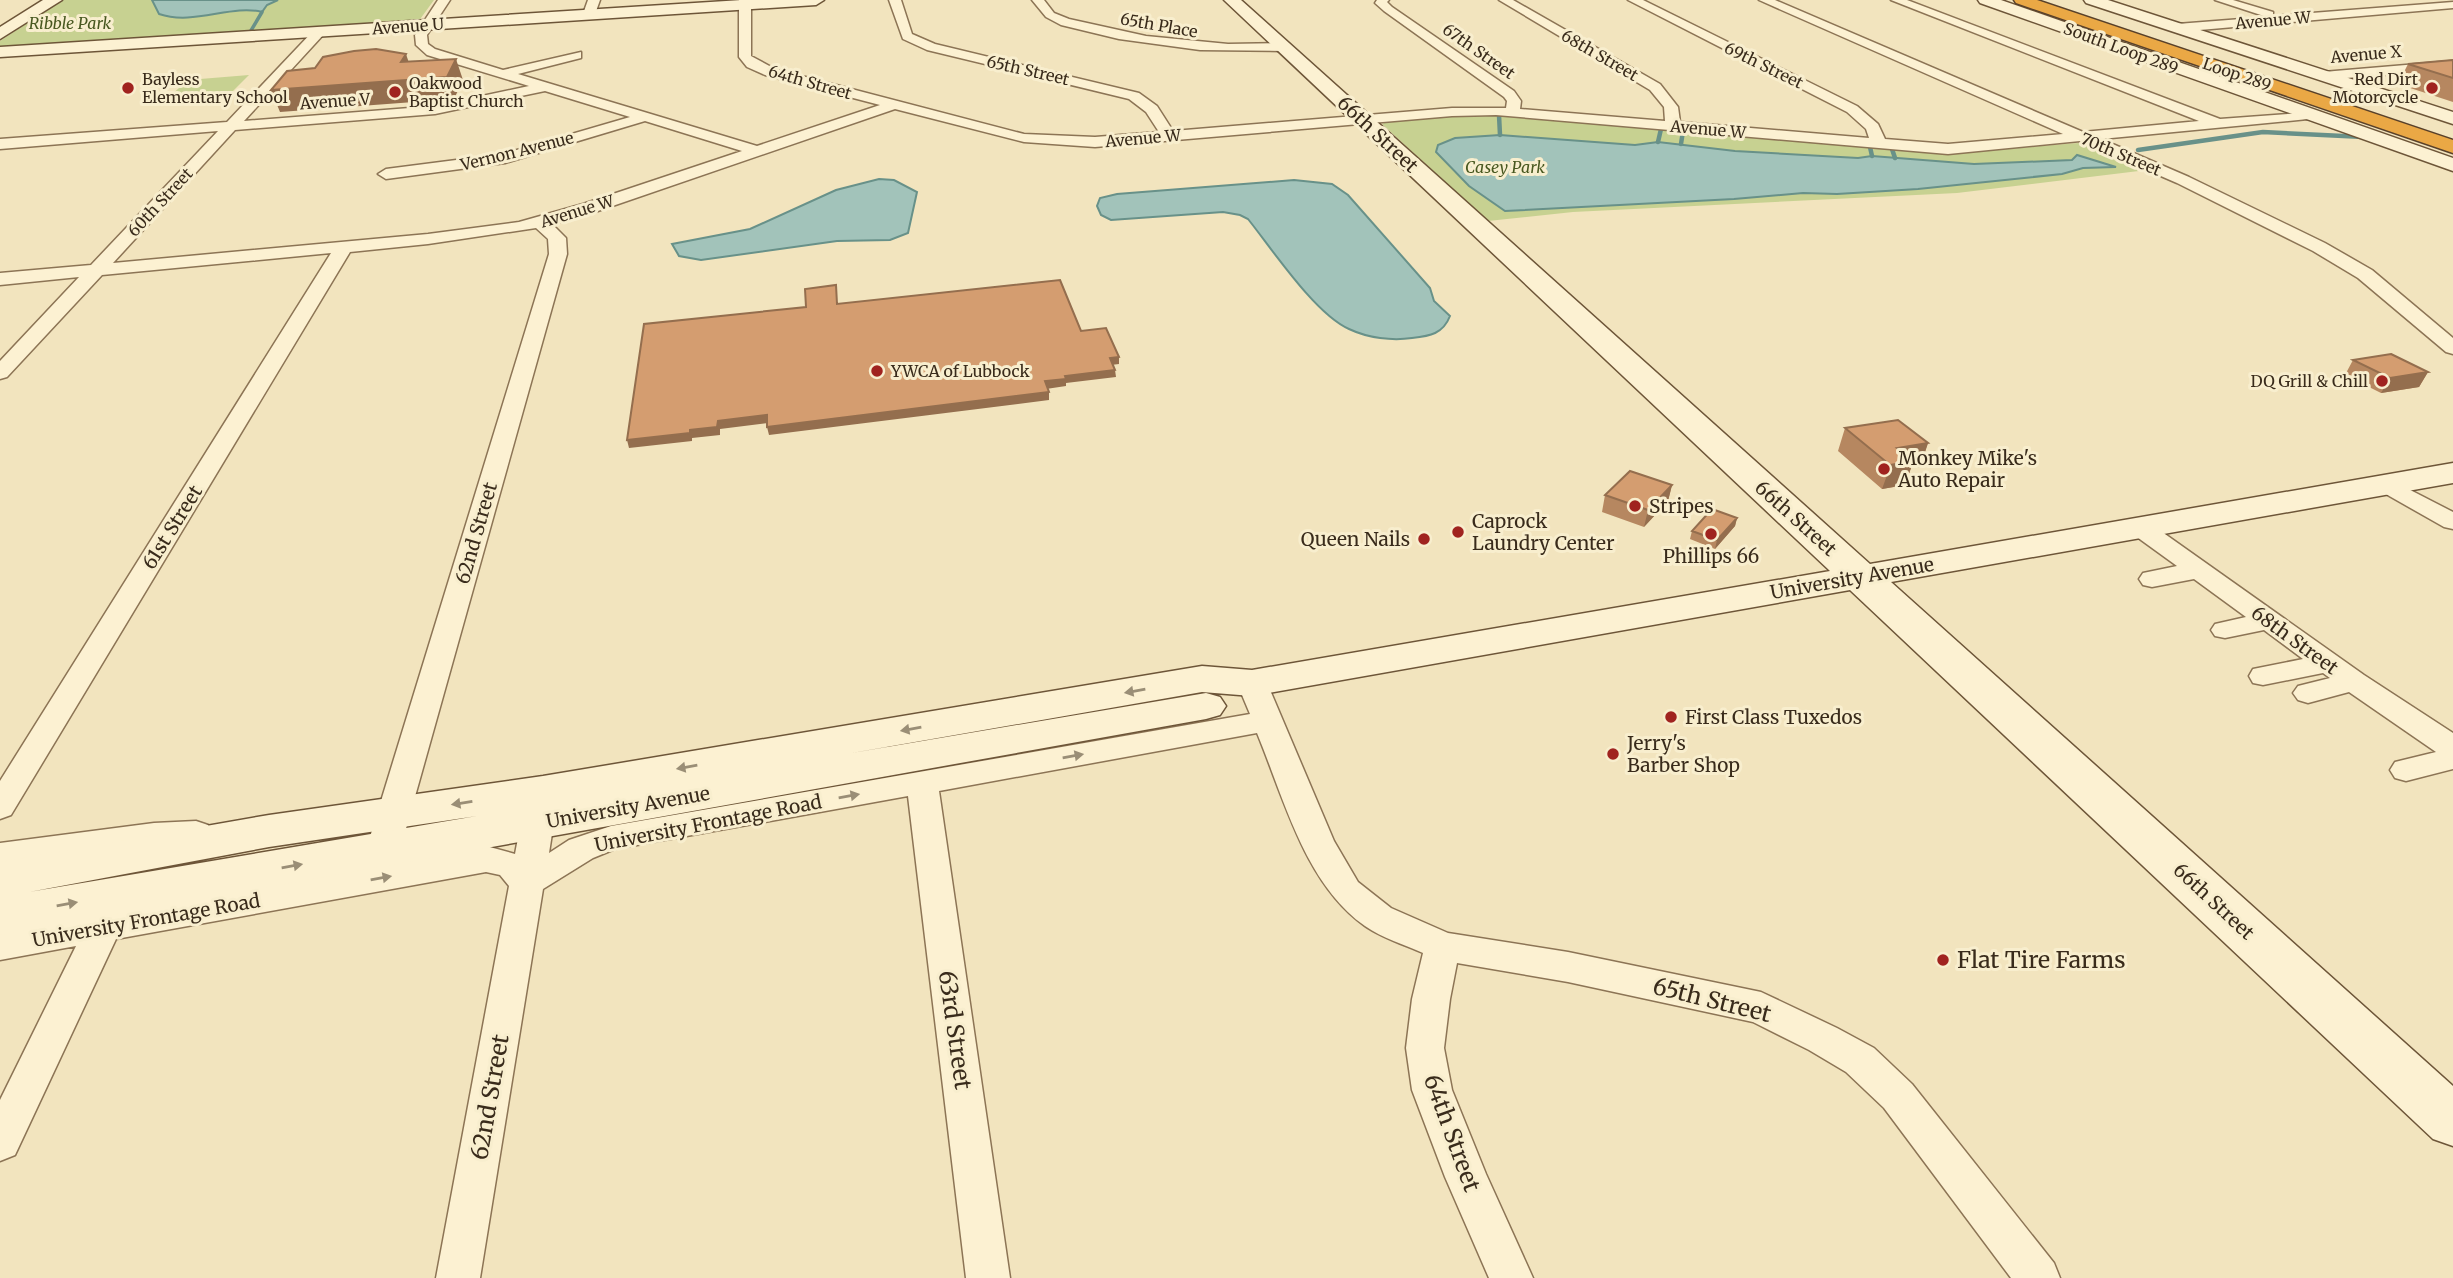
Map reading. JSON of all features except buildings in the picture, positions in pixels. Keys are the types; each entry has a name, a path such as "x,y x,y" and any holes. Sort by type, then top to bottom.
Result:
{"highway":[{"name":"Loop 289","path":"2022,0 2085,10 2453,147"},
{"name":"Loop 289","path":"2050,0 2453,135"},
{"path":"2085,10 2423,108"},
{"path":"2085,10 2229,80 2453,164"}],"street":[{"path":"0,34 54,0"},
{"path":"444,0 421,35 422,45 431,51 758,151"},
{"name":"Avenue U","path":"0,51 427,24 592,7 816,0"},
{"name":"65th Street","path":"895,0 907,36 916,41 943,51 1134,96 1152,109 1169,136"},
{"name":"65th Place","path":"1038,0 1047,12 1065,22 1169,44 1217,50 1283,47"},
{"name":"66th Street","path":"1232,0 2453,1121"},
{"name":"67th Street","path":"1383,0 1381,3 1388,9 1509,94 1514,101 1512,112"},
{"name":"68th Street","path":"1505,0 1655,87 1671,107 1673,126"},
{"name":"69th Street","path":"1634,0 1853,109 1873,127 1879,145"},
{"name":"70th Street","path":"1765,0 2212,194 2346,261 2386,290 2453,348"},
{"path":"1897,0 2220,124"},
{"name":"South Loop 289","path":"1986,0 2453,164"},
{"path":"2221,0 2285,19"},
{"path":"2349,0 2388,10"},
{"name":"64th Street","path":"745,2 745,57 752,64 769,72 893,105"},
{"name":"Avenue W","path":"2177,28 2453,5"},
{"path":"2435,7 2453,11"},
{"name":"South Loop 289","path":"2085,10 2177,28 2453,118"},
{"name":"60th Street","path":"0,373 320,31"},
{"path":"502,74 576,55"},
{"name":"Avenue X","path":"2323,76 2453,65"},
{"name":"Avenue V","path":"0,144 435,110 545,87"},
{"name":"Avenue W","path":"0,279 485,233 540,222 589,208 893,105 995,132 1049,141 1096,142 1452,112 1512,112 1879,145 1960,148 2308,115"},
{"name":"Vernon Avenue","path":"386,174 505,158 644,117"},
{"path":"0,157 19,142"},
{"name":"62nd Street","path":"388,832 558,254 557,238 540,222"},
{"name":"61st Street","path":"0,807 344,247"},
{"name":"University Avenue","path":"0,916 388,832 1209,705 1259,702 1861,576 2453,473"},
{"path":"2385,484 2453,522"},
{"name":"68th Street","path":"2139,527 2354,682 2453,748"},
{"path":"2152,579 2199,570"},
{"path":"2225,630 2268,621"},
{"path":"2263,676 2328,663"},
{"path":"2308,693 2354,682"},
{"path":"1259,702 1318,842 1346,891 1379,918 1443,946"},
{"name":"University Frontage Road","path":"0,946 486,859 511,865 526,883 581,849 611,838 922,783 1259,702"},
{"path":"2406,770 2453,758"},
{"name":"63rd Street","path":"922,783 988,1278"},
{"name":"62nd Street","path":"458,1278 540,807"},
{"path":"0,855 154,835 269,831"},
{"name":"University Avenue","path":"0,880 269,831 388,832"},
{"path":"0,1142 103,928"},
{"name":"64th Street","path":"1443,946 1424,1048 1432,1090 1466,1177 1511,1278"},
{"name":"65th Street","path":"1443,946 1580,970 1760,1008 1823,1039 1860,1060 1899,1096 2038,1278"}],"green space":[{"name":"Ribble Park","path":"63,0 434,0 418,22 0,49 0,41"},
{"path":"249,75 233,91 170,96 188,80"},
{"name":"Casey Park","path":"1474,114 1958,153 2078,143 2092,146 2147,170 1957,193 1573,212 1488,221 1382,124 1391,120"}],"water":[{"path":"152,0 278,0 267,5 262,12 250,10 186,18 159,14"},
{"name":"Casey Park","path":"1500,135 1635,145 1658,142 1735,151 1858,158 1872,156 1974,164 2072,160 2077,155 2116,167 2083,168 2062,174 1918,189 1837,194 1803,193 1505,211 1469,186 1436,152 1438,145 1455,138"},
{"path":"879,179 894,180 917,192 908,233 890,240 837,241 701,260 679,256 672,244 750,229 836,190"},
{"path":"1294,180 1332,184 1348,195 1430,288 1434,301 1450,316 1444,327 1430,335 1396,339 1372,337 1349,329 1322,310 1308,296 1248,219 1240,215 1223,212 1111,220 1101,215 1097,206 1100,198 1117,194"}],"waterway":[{"path":"249,34 262,12"},
{"path":"1499,115 1500,135"},
{"path":"1658,142 1661,129"},
{"path":"1681,144 1683,131"},
{"path":"2138,150 2263,132 2364,137"},
{"path":"1870,147 1872,156"},
{"path":"1892,149 1895,158"}],"place":[{"name":"Bayless Elementary School","path":"128,88"},
{"name":"Red Dirt Motorcycle","path":"2432,88"},
{"name":"Oakwood Baptist Church","path":"395,92"},
{"name":"YWCA of Lubbock","path":"877,371"},
{"name":"DQ Grill & Chill","path":"2382,381"},
{"name":"Monkey Mike's Auto Repair","path":"1884,469"},
{"name":"Stripes","path":"1635,506"},
{"name":"Caprock Laundry Center","path":"1458,532"},
{"name":"Phillips 66","path":"1711,534"},
{"name":"Queen Nails","path":"1424,539"},
{"name":"First Class Tuxedos","path":"1671,717"},
{"name":"Jerry's Barber Shop","path":"1613,754"},
{"name":"Flat Tire Farms","path":"1943,960"}]}
